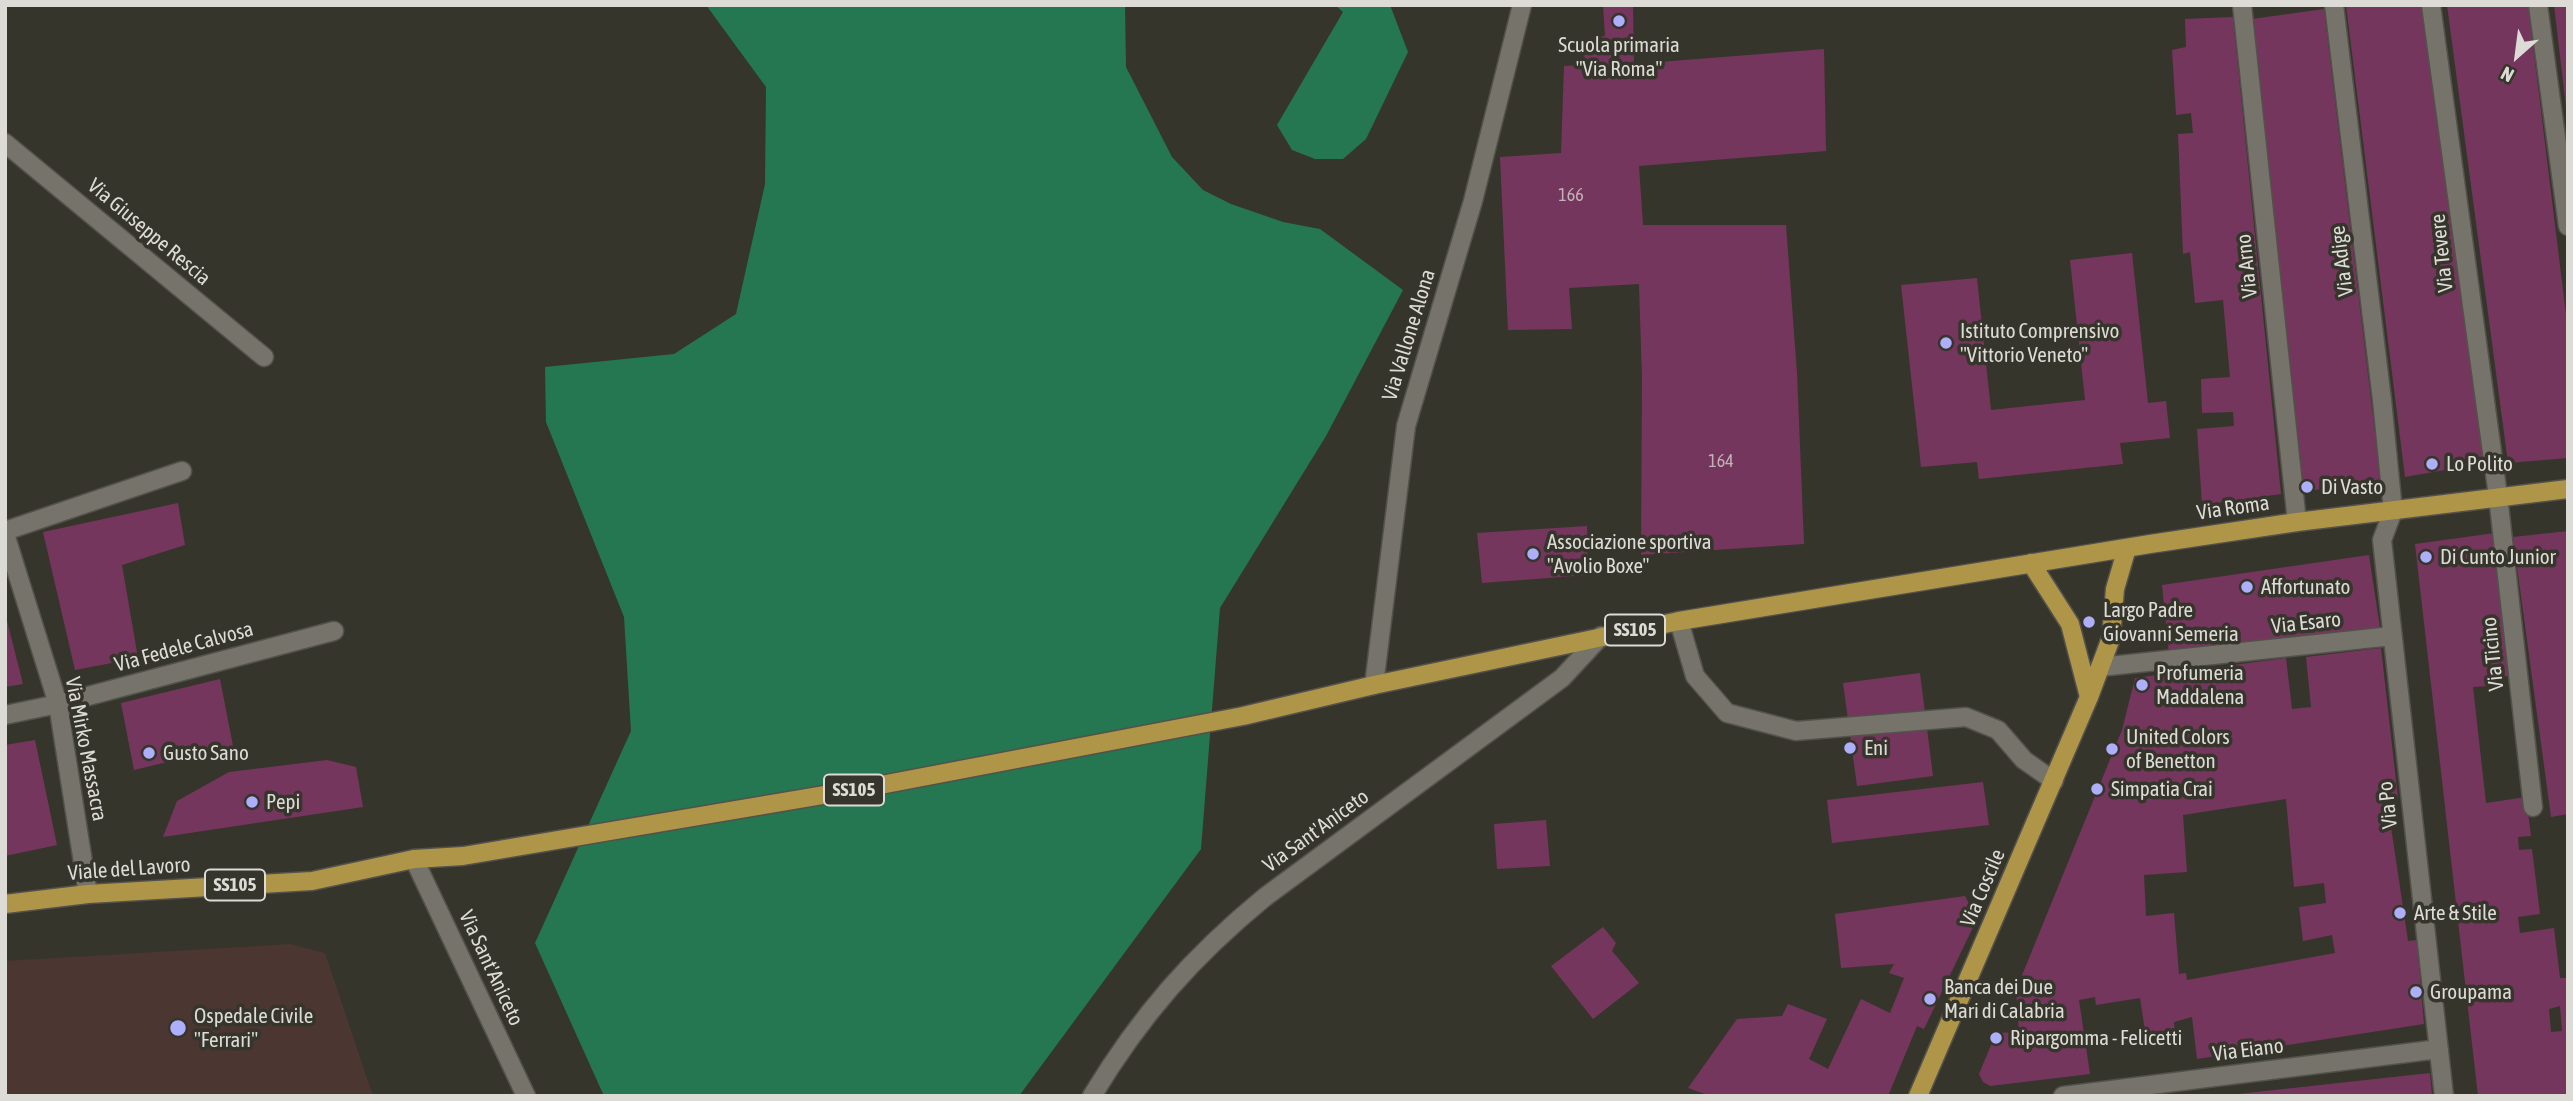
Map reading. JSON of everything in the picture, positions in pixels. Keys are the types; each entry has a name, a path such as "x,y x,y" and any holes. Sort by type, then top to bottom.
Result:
{"main road":[{"name":"Via Roma","path":"2031,563 2297,522 2568,489"},
{"name":"Via Coscile","path":"1918,1096 2089,697 2111,638 2115,589 2127,548"},
{"name":"SS105","path":"463,856 866,788 1243,716 1374,685 1679,621 2031,563"},
{"path":"2031,563 2070,624 2089,697"},
{"name":"Viale del Lavoro","path":"5,904 88,894 312,881 414,859 463,856"}],"street":[{"name":"Via Vallone Alona","path":"1374,685 1406,426 1473,201 1522,5"},
{"name":"Via Arno","path":"2242,5 2297,522"},
{"name":"Via Adige","path":"2334,5 2393,511"},
{"name":"Via Tevere","path":"2431,5 2498,496"},
{"path":"2538,5 2568,226"},
{"name":"Via Giuseppe Rescia","path":"5,143 264,357"},
{"path":"5,532 182,471"},
{"name":"Via Ticino","path":"2498,496 2533,807"},
{"name":"Via Po","path":"2393,511 2382,540 2444,1096"},
{"name":"Via Mirko Massacra","path":"5,532 58,704 88,894"},
{"path":"1679,621 1695,676 1727,713 1796,732 1966,717 1998,730 2024,760 2054,781"},
{"name":"Via Fedele Calvosa","path":"5,715 58,704 334,631"},
{"name":"Via Sant'Aniceto","path":"1092,1096 1118,1053 1150,1010 1185,969 1223,931 1265,897 1562,678 1601,636"},
{"name":"Via Esaro","path":"2100,667 2392,636"},
{"name":"Via Sant'Aniceto","path":"414,859 526,1096"},
{"name":"Via Eiano","path":"2063,1096 2438,1049"}],"shaded area":[{"name":"Ospedale Civile \"Ferrari\"","path":"291,944 325,953 373,1096 5,1096 5,961"}],"green space":[{"path":"706,5 1125,5 1126,67 1172,157 1203,190 1231,204 1283,222 1320,229 1403,290 1326,436 1220,608 1201,849 1019,1096 604,1096 535,943 631,731 624,617 546,422 545,367 674,354 736,314 765,184 766,87"},
{"path":"1335,5 1390,5 1408,52 1366,139 1343,159 1315,159 1292,150 1277,125 1343,12"}],"building":[{"path":"1603,5 1633,5 1634,64 1824,49 1826,151 1639,166 1643,225 1786,225 1797,373 1804,544 1641,555 1642,378 1639,284 1569,288 1572,329 1508,330 1500,157 1561,153 1564,66 1585,65 1583,39 1605,36"},
{"path":"2346,5 2429,5 2485,463 2405,477"},
{"path":"2447,5 2528,5 2568,331 2568,458 2508,463"},
{"path":"2554,5 2568,5 2568,107 2566,107"},
{"path":"2324,9 2381,483 2304,491 2252,19"},
{"path":"2233,17 2281,494 2202,505 2197,429 2234,426 2233,412 2202,413 2201,379 2230,377 2223,300 2195,303 2190,252 2183,254 2178,134 2193,133 2191,113 2176,115 2172,50 2186,47 2185,19"},
{"name":"Istituto Comprensivo \"Vittorio Veneto\"","path":"2132,253 2148,403 2166,401 2170,438 2120,443 2123,464 1979,479 1977,462 1921,467 1901,285 1977,278 1991,410 2085,400 2070,260"},
{"path":"178,503 185,545 122,565 138,658 75,670 43,532"},
{"name":"Associazione sportiva \"Avolio Boxe\"","path":"1587,526 1588,575 1482,583 1477,533"},
{"path":"2568,531 2568,814 2551,817 2513,537"},
{"path":"2495,533 2512,676 2488,677 2489,686 2473,687 2486,803 2526,797 2531,836 2518,837 2519,850 2532,849 2540,914 2518,917 2520,933 2554,928 2560,978 2568,978 2568,1096 2478,1096 2415,544","holes":["2560,1006 2562,1031 2551,1032 2549,1009"]},
{"path":"2369,555 2380,628 2169,654 2162,585"},
{"path":"5,613 23,684 5,687"},
{"path":"2381,648 2398,798 2387,800 2408,941 2417,940 2424,1024 2197,1059 2192,1017 2174,1022 2175,1033 2146,1037 2140,998 2096,1005 2095,997 2079,1000 2090,1074 1990,1086 1983,1082 1979,1074 1996,1033 2019,1032 2016,990 2122,730 2135,678 2286,658 2292,709 2311,707 2306,657","holes":["2286,799 2294,887 2324,883 2326,903 2299,907 2303,941 2332,935 2335,953 2187,980 2186,973 2179,974 2174,913 2146,916 2144,875 2187,872 2183,815"]},
{"path":"1920,673 1933,776 1857,786 1843,683"},
{"path":"220,679 233,746 134,770 121,703"},
{"path":"35,740 57,845 5,856 5,745"},
{"path":"327,760 356,767 363,807 163,837 177,801 229,772"},
{"path":"1983,782 1989,825 1832,843 1827,800"},
{"path":"1546,820 1550,866 1497,869 1494,824"},
{"path":"1965,896 1977,919 1924,1029 1917,1026 1888,1096 1710,1096 1688,1088 1737,1019 1782,1016 1788,1004 1827,1019 1809,1059 1828,1069 1861,999 1890,1013 1904,978 1889,973 1894,964 1841,968 1835,914"},
{"path":"1603,927 1616,943 1612,951 1639,983 1593,1019 1551,966"},
{"path":"2430,1073 2432,1096 2238,1096 2238,1094"}],"place":[{"name":"Scuola primaria \"Via Roma\"","path":"1619,21"},
{"name":"Istituto Comprensivo \"Vittorio Veneto\"","path":"1946,343"},
{"name":"Lo Polito","path":"2432,464"},
{"name":"Di Vasto","path":"2307,487"},
{"name":"Associazione sportiva \"Avolio Boxe\"","path":"1533,554"},
{"name":"Di Cunto Junior","path":"2426,557"},
{"name":"Affortunato","path":"2247,587"},
{"name":"Largo Padre Giovanni Semeria","path":"2089,622"},
{"name":"Profumeria Maddalena","path":"2142,685"},
{"name":"Eni","path":"1850,748"},
{"name":"United Colors of Benetton","path":"2112,749"},
{"name":"Gusto Sano","path":"149,753"},
{"name":"Simpatia Crai","path":"2097,789"},
{"name":"Pepi","path":"252,802"},
{"name":"Arte & Stile","path":"2400,913"},
{"name":"Groupama","path":"2416,992"},
{"name":"Banca dei Due Mari di Calabria","path":"1930,999"},
{"name":"Ospedale Civile \"Ferrari\"","path":"178,1028"},
{"name":"Ripargomma - Felicetti","path":"1996,1038"}]}
